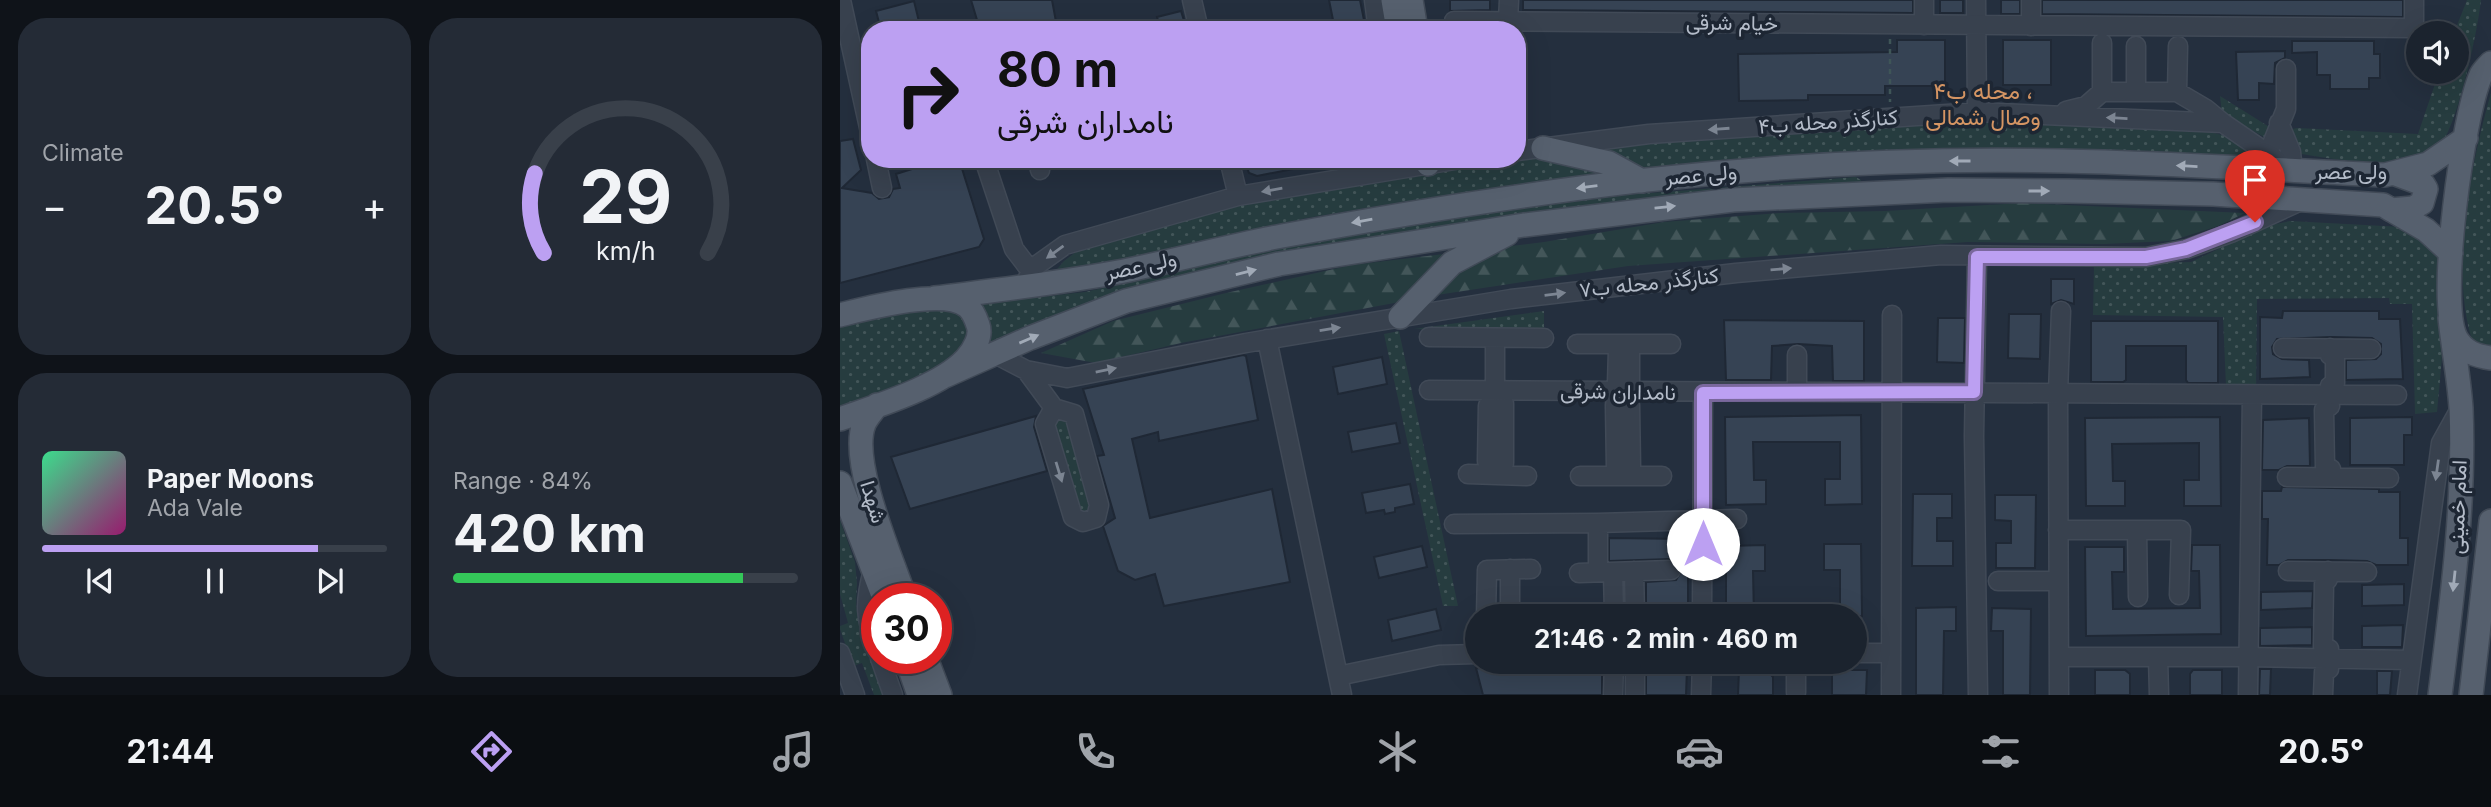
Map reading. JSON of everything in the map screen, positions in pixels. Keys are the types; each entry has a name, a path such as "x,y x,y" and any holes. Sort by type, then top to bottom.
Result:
{"main road":[{"path":"1393,0 1396,21"},
{"path":"1412,0 1415,21"},
{"path":"2486,68 2491,42"},
{"name":"امام خمینی","path":"2440,695 2459,513 2461,407 2450,318 2451,253 2456,195 2466,138 2486,68"},
{"name":"ولی عصر","path":"847,311 935,298 1028,278 1125,270 1276,237 1408,213 1642,181 1872,163 2064,161 2385,175 2428,164 2466,138"},
{"path":"1543,148 1609,163 1642,181"},
{"path":"1872,163 1874,194"},
{"path":"2392,210 2413,208 2422,203 2426,189 2423,184 2393,173"},
{"name":"ولی عصر","path":"840,419 1054,329 1139,298 1279,264 1524,225 1733,200 1948,190 2213,194 2383,205 2426,230 2451,253"},
{"path":"1400,317 1452,263 1524,225"},
{"path":"935,298 968,307 977,320 980,331 967,359 944,376"},
{"path":"2450,318 2463,348 2477,356 2491,358"},
{"name":"شهدا","path":"877,405 851,436 900,583"},
{"name":"شهدا","path":"840,483 878,583"},
{"name":"امام خمینی","path":"2471,695 2491,521"},
{"path":"912,674 919,695"},
{"path":"932,674 940,695"}],"street":[{"path":"841,0 861,91"},
{"path":"1192,0 1197,21"},
{"path":"1374,0 1377,21"},
{"path":"1508,0 1508,20"},
{"path":"1924,0 1924,25"},
{"path":"1976,0 1978,112"},
{"path":"2031,0 2031,26"},
{"name":"خیام شرقی","path":"1454,21 2414,28 2414,0"},
{"path":"2102,43 2102,92"},
{"path":"2136,46 2136,92"},
{"path":"2176,92 2178,46"},
{"path":"2268,154 2286,109 2286,69"},
{"path":"2048,115 2086,106 2102,92 2176,92 2206,109 2293,171"},
{"name":"کنارگذر محله ب۴","path":"1526,150 1649,134 1978,112 2223,123"},
{"path":"2279,123 2291,152 2293,171"},
{"path":"878,168 882,188"},
{"path":"987,168 1014,249 1028,278 1065,245 1238,196 1379,168"},
{"path":"1231,168 1238,196"},
{"name":"کنارگذر محله ب۷","path":"995,354 1026,370 1067,378 1267,339 1511,299 1736,273 1941,255 2146,257 2198,245 2303,200"},
{"path":"1977,257 1974,392 1978,695"},
{"path":"2059,695 2057,581 2061,311"},
{"path":"1891,695 1892,315"},
{"path":"1429,337 1545,338"},
{"path":"1495,338 1495,396 1488,406 1487,461 1496,470"},
{"path":"1267,339 1342,695"},
{"path":"1577,344 1671,344"},
{"path":"1623,346 1630,351 1630,382 1615,405 1616,468 1623,473"},
{"path":"2283,348 2330,352 2371,349"},
{"path":"2330,352 2326,357 2325,383 2330,396 2324,410 2325,466 2331,473"},
{"path":"1797,355 1797,392"},
{"path":"1026,370 1050,401 1074,414 1100,505 1096,518 1083,522 1073,517 1045,424 1050,401 1067,378"},
{"name":"نامداران شرقی","path":"1429,390 1495,396 1622,392 2398,395"},
{"path":"1702,604 1703,393"},
{"path":"2248,695 2252,394"},
{"path":"2407,695 2441,443 2461,407"},
{"path":"1468,474 1496,470 1527,476"},
{"path":"1580,476 1623,473 1662,476"},
{"path":"2287,477 2331,473 2389,478"},
{"path":"1454,524 1737,519"},
{"path":"1598,523 1612,604"},
{"path":"2058,530 2181,530 2179,595"},
{"path":"2137,530 2138,597"},
{"path":"1510,569 1510,604"},
{"path":"1486,604 1487,570 1531,569"},
{"path":"870,583 873,570"},
{"path":"1579,573 1671,570"},
{"path":"1634,571 1635,604"},
{"path":"2288,571 2328,575 2367,572"},
{"path":"2328,575 2324,584 2323,646 2334,671 2334,695"},
{"path":"1998,580 2057,581"},
{"path":"840,653 855,695"},
{"path":"1867,653 1891,653"},
{"path":"1338,676 1438,655 1465,654"},
{"path":"2059,657 2411,660"},
{"path":"2158,657 2159,695"},
{"path":"2323,695 2324,672 2329,659"},
{"path":"886,674 893,695"},
{"path":"1614,674 1614,695"},
{"path":"1635,674 1635,695"},
{"path":"1701,695 1702,674"},
{"path":"1796,674 1796,692"}],"path":[{"path":"1890,25 1890,118"}],"green space":[{"path":"2467,0 2481,0 2469,65 2469,21 2459,21"},
{"path":"2435,84 2464,84 2458,106 2442,143 2434,153 2421,159 2388,163 2301,154 2289,130 2297,128 2418,134"},
{"path":"2491,93 2491,347 2473,343 2466,315 2463,252 2470,184"},
{"path":"2220,96 2271,128 2268,139 2222,114"},
{"path":"1966,121 2014,121 2207,131 2229,137 2263,161 2109,150 1994,148 1766,158 1402,202 1307,218 1052,275 1064,261 1086,244 1204,211 1339,185 1452,168 1526,168 1526,157 1625,142 1809,129 1891,127"},
{"path":"1856,177 1861,180 1859,187 1536,215 1023,330 987,344 978,304 1085,292 1295,245 1510,210 1626,195"},
{"path":"2022,203 2245,213 2218,226 2171,241 2104,244 1968,242 1628,266 1437,295 1181,343 1096,363 1041,353 1113,321 1352,265 1544,242 1664,222 1779,213 1885,211"},
{"path":"2290,221 2403,227 2440,254 2444,313 2437,412 2415,414 2412,304 2390,304 2389,298 2257,299 2256,387 2226,386 2223,317 2093,315 2094,265 2191,262 2267,226"},
{"path":"946,308 958,313 965,320 969,342 944,368 840,411 840,325"},
{"path":"1544,311 1544,331 1414,329"},
{"path":"1399,331 1458,606 1443,606 1384,334"},
{"path":"1070,415 1096,509 1081,516 1051,419"},
{"path":"840,520 855,562 857,583 861,663 853,666 840,629 840,626 848,623 840,594"},
{"path":"866,674 876,674 883,695 874,695"}],"building":[{"path":"971,0 1052,0 1056,21 977,21"},
{"path":"1329,0 1360,0 1364,21 1333,21"},
{"path":"1450,0 1490,0 1490,10 1450,11"},
{"path":"1523,0 1913,0 1913,13 1523,10"},
{"path":"1940,0 1963,0 1963,13 1940,13"},
{"path":"2001,0 2020,0 2020,14 2001,14"},
{"path":"2042,0 2403,0 2403,17 2042,14"},
{"path":"914,1 919,21 879,21 876,11"},
{"path":"1181,11 1184,21 1158,21 1157,17"},
{"path":"1897,40 1945,40 1945,86 1885,86 1885,95 1808,95 1808,100 1739,101 1738,54 1897,52"},
{"path":"2003,40 2051,40 2051,85 2003,85"},
{"path":"2292,41 2374,41 2374,54 2380,54 2380,78 2369,78 2369,89 2330,89 2330,75 2317,75 2317,52 2292,53"},
{"path":"2285,51 2285,58 2275,63 2274,84 2259,83 2259,100 2238,100 2236,52"},
{"path":"853,139 861,170 842,188 872,193 879,199 889,197 893,189 900,188 896,174 915,168 962,168 984,239 979,247 840,283 840,141"},
{"path":"1247,168 1298,168 1257,176 1249,173"},
{"path":"2051,279 2074,279 2074,304 2061,300 2051,304"},
{"path":"2283,311 2379,311 2379,319 2400,319 2403,379 2346,380 2346,360 2376,359 2381,354 2381,344 2372,338 2331,337 2277,339 2272,347 2273,354 2282,359 2309,360 2310,377 2260,379 2260,317 2282,318"},
{"path":"2009,314 2041,314 2040,359 2008,358"},
{"path":"1938,318 1965,318 1964,363 1937,362"},
{"path":"1724,320 1864,321 1864,381 1833,381 1832,346 1798,344 1772,346 1771,380 1726,380"},
{"path":"2091,321 2218,321 2218,383 2188,383 2186,346 2126,346 2126,380 2091,382"},
{"path":"1246,356 1258,420 1159,441 1158,432 1132,439 1150,518 1272,489 1290,582 1164,606 1155,574 1135,580 1118,571 1103,526 1115,518 1097,456 1104,455 1083,389"},
{"path":"1382,357 1387,384 1338,394 1333,367"},
{"path":"1861,415 1862,504 1825,505 1825,479 1840,479 1840,442 1753,442 1754,480 1766,480 1766,504 1726,505 1725,417"},
{"path":"1036,416 1034,427 1047,471 910,509 891,457"},
{"path":"2220,417 2221,506 2184,506 2184,480 2199,480 2199,443 2112,444 2113,481 2125,481 2125,506 2086,506 2085,418"},
{"path":"2412,417 2412,435 2404,435 2404,465 2350,465 2350,418"},
{"path":"2309,418 2310,466 2262,470 2263,420"},
{"path":"1396,423 1400,443 1352,452 1348,432"},
{"path":"1410,484 1414,504 1395,508 1395,512 1385,514 1384,510 1366,513 1362,493"},
{"path":"2282,487 2379,489 2379,492 2400,492 2400,538 2408,538 2408,565 2376,565 2367,561 2288,560 2279,565 2267,565 2268,519 2262,519 2262,491 2281,491"},
{"path":"1913,494 1952,494 1952,518 1937,518 1937,541 1953,541 1953,566 1912,566"},
{"path":"1995,495 2036,495 2035,568 1996,568 1996,543 2011,543 2011,521 1995,520"},
{"path":"1609,538 1688,539 1688,604 1646,604 1646,582 1676,580 1682,570 1680,563 1671,559 1609,561"},
{"path":"1824,544 1861,544 1862,604 1840,604 1840,570 1824,570"},
{"path":"1765,545 1765,571 1753,571 1754,604 1726,604 1726,546"},
{"path":"2192,545 2220,545 2221,634 2086,636 2085,547 2124,547 2124,572 2112,572 2113,609 2200,608 2199,571 2191,571"},
{"path":"1422,546 1427,567 1379,578 1374,557"},
{"path":"2404,584 2404,605 2362,606 2362,585"},
{"path":"2313,591 2312,608 2261,610 2261,592"},
{"path":"1956,607 1956,631 1944,631 1943,695 1916,695 1916,608"},
{"path":"1992,608 2031,609 2030,695 2003,695 2003,631 1991,631"},
{"path":"1436,609 1441,630 1392,641 1388,620"},
{"path":"2403,625 2402,647 2362,647 2362,626"},
{"path":"2312,627 2312,645 2260,646 2260,628"},
{"path":"2260,669 2271,669 2270,695 2259,695"},
{"path":"2095,670 2125,670 2130,674 2130,695 2095,695"},
{"path":"2193,670 2222,670 2222,695 2190,695 2190,674"},
{"path":"2377,671 2392,671 2390,695 2377,695"},
{"path":"1478,674 1602,674 1602,695 1483,695"},
{"path":"1646,674 1687,674 1686,695 1646,695"},
{"path":"1739,674 1770,674 1773,677 1773,695 1738,695"},
{"path":"1832,674 1867,674 1866,695 1832,695"}],"district":[{"name":"محله ب۴ ، وصال شمالی","path":"1983,104"}],"route":[{"path":"1703,544 1703,393 1974,392 1977,257 2146,257 2186,249 2255,222"}]}
